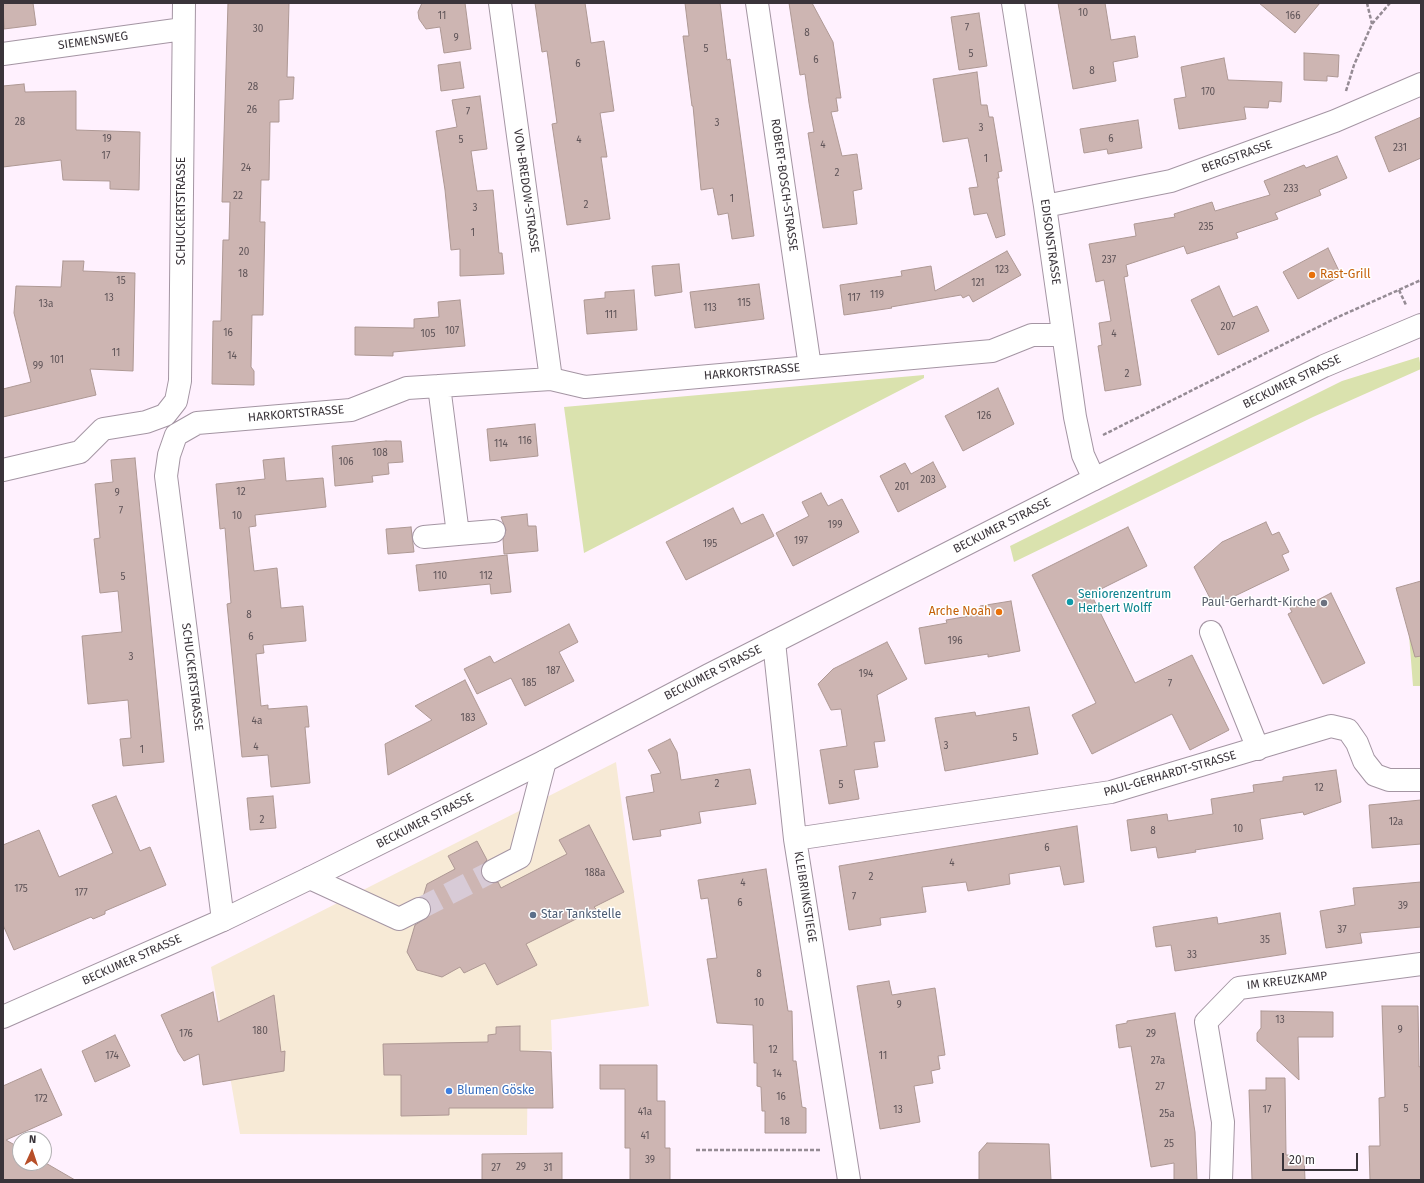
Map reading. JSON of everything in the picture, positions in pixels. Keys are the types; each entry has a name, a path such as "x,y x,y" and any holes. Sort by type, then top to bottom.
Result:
{"street":[{"name":"SCHUCKERTSTRASSE","path":"3,470 80,452 103,429 146,422 165,415 176,401 180,382 184,3"},
{"name":"VON-BREDOW-STRASSE","path":"500,3 551,379"},
{"name":"ROBERT-BOSCH-STRASSE","path":"757,3 810,367"},
{"name":"EDISONSTRASSE","path":"1013,3 1045,206 1075,417 1083,455 1094,479"},
{"name":"SIEMENSWEG","path":"3,54 183,29"},
{"name":"BERGSTRASSE","path":"1045,206 1171,181 1336,121 1421,84"},
{"name":"BECKUMER STRASSE","path":"3,1016 223,920 310,878 545,760 1094,479 1324,366 1421,325"},
{"name":"HARKORTSTRASSE","path":"176,435 197,423 351,410 407,388 551,379 585,387 992,351 1032,335 1063,335"},
{"path":"439,386 458,534"},
{"name":"SCHUCKERTSTRASSE","path":"176,435 169,455 166,476 223,920"},
{"path":"424,537 494,531"},
{"path":"1211,632 1258,749"},
{"name":"KLEIBRINKSTIEGE","path":"774,642 795,839 846,1150 849,1180"},
{"name":"PAUL-GERHARDT-STRASSE","path":"795,839 1111,792 1331,726 1348,730 1357,743 1364,761 1375,775 1389,780 1421,780"},
{"path":"492,871 520,857 545,760"},
{"path":"310,878 399,919 419,909"},
{"name":"IM KREUZKAMP","path":"1222,1180 1223,1122 1206,1022 1239,988 1421,964"}],"path":[{"path":"1367,3 1372,24"},
{"path":"1336,121 1354,65 1372,24 1390,3"},
{"path":"1081,446 1338,317 1421,280"},
{"path":"696,1150 846,1150"}],"shaded area":[{"path":"616,762 649,1006 551,1020 552,1050 528,1051 527,1135 240,1134 211,967"}],"green space":[{"path":"1419,357 1421,369 1313,417 1014,562 1010,546 1342,381"},
{"path":"924,375 924,378 584,553 564,407"},
{"path":"1421,632 1421,686 1413,686 1409,635"}],"building":[{"path":"3,3 33,3 36,25 4,29"},
{"path":"228,3 289,3 287,77 294,77 293,99 279,100 279,122 270,122 269,180 261,180 260,222 265,222 263,315 252,315 251,367 254,371 254,385 212,384 213,321 221,321 223,240 229,240 230,202 222,202"},
{"path":"422,3 465,3 471,49 444,53 440,27 426,29 419,19 418,12"},
{"path":"535,3 585,3 591,43 604,41 614,111 600,113 607,157 601,157 610,219 567,225 552,124 557,123 547,51 542,52"},
{"path":"685,3 720,3 727,60 730,59 754,236 732,239 728,213 718,215 713,188 701,190 693,106 683,36 689,36"},
{"path":"789,3 812,3 833,42 841,98 836,98 838,111 831,112 842,156 857,154 862,189 853,191 857,224 823,228 808,133 814,132 805,74 800,75"},
{"path":"1058,3 1105,3 1111,40 1135,36 1138,57 1113,62 1116,81 1073,89"},
{"path":"1259,3 1320,3 1295,33"},
{"path":"979,13 987,66 959,70 951,17"},
{"path":"1304,53 1339,55 1338,77 1327,76 1327,81 1304,80"},
{"path":"1224,58 1228,80 1282,82 1281,102 1269,101 1268,108 1244,107 1246,119 1179,129 1174,99 1186,97 1181,67"},
{"path":"460,62 464,88 441,91 438,65"},
{"path":"977,72 981,105 987,105 989,117 993,117 1002,171 998,172 999,178 997,178 1005,235 996,238 987,213 974,215 969,188 978,187 968,138 943,142 933,79"},
{"path":"24,84 25,92 76,91 76,130 140,132 139,190 110,189 110,181 63,180 61,160 3,167 3,86"},
{"path":"480,96 487,149 471,151 477,191 493,190 499,253 502,253 504,274 460,276 460,249 451,250 445,190 436,131 457,127 452,100"},
{"path":"1421,117 1421,158 1389,172 1375,137"},
{"path":"1138,120 1142,148 1108,154 1107,149 1084,153 1080,129"},
{"path":"1337,156 1347,178 1319,190 1321,195 1275,213 1278,219 1236,233 1238,238 1187,254 1184,246 1126,265 1128,276 1124,277 1141,385 1105,391 1098,346 1102,345 1099,323 1111,321 1104,280 1096,282 1089,244 1136,236 1134,224 1175,217 1174,214 1212,202 1215,211 1270,195 1264,181 1304,165 1306,168"},
{"name":"Rast-Grill","path":"1328,248 1339,271 1337,278 1298,299 1283,272"},
{"path":"1007,251 1021,275 973,302 969,295 963,298 961,295 844,315 840,285 902,276 901,271 931,266 935,291"},
{"path":"63,261 84,261 83,271 135,273 133,371 90,369 96,395 3,417 3,389 31,382 14,313 16,286 61,287"},
{"path":"679,264 682,292 655,296 652,266"},
{"path":"759,284 764,319 695,328 690,292"},
{"path":"1219,286 1233,317 1257,306 1269,331 1218,355 1191,300"},
{"path":"634,290 637,330 587,334 584,300 605,298 605,292"},
{"path":"460,300 465,346 393,352 393,356 355,355 355,327 414,328 414,319 439,317 438,302"},
{"path":"998,388 1014,424 963,451 945,416"},
{"path":"535,424 538,456 490,461 487,429"},
{"path":"401,441 403,462 388,463 389,474 372,476 373,482 335,486 332,446"},
{"path":"135,458 164,762 123,766 120,739 131,738 128,700 88,704 82,636 122,632 118,591 100,593 94,539 100,538 95,484 113,482 111,460"},
{"path":"284,458 286,481 323,478 326,507 255,515 256,526 249,527 254,571 277,568 281,608 303,606 306,641 263,645 264,653 256,654 261,706 268,705 268,709 307,706 309,727 305,727 310,783 271,787 268,755 242,757 227,604 231,603 225,528 220,529 216,484 265,479 263,460"},
{"path":"933,462 946,487 898,512 880,476 905,463 911,474"},
{"path":"821,493 828,506 842,499 859,532 793,566 776,533 809,516 802,502"},
{"path":"733,508 741,524 763,514 774,536 686,580 666,542"},
{"path":"527,514 528,526 536,526 538,551 504,554 503,539 506,530 501,517"},
{"path":"1266,522 1272,535 1279,532 1289,552 1282,555 1289,570 1214,606 1194,567 1222,542"},
{"path":"411,527 414,552 388,554 386,529"},
{"path":"1128,527 1147,566 1091,594 1135,683 1192,655 1229,730 1190,750 1172,714 1092,754 1072,715 1096,703 1032,575"},
{"path":"507,555 511,592 491,594 490,584 419,591 416,565"},
{"path":"1421,581 1421,656 1415,657 1396,588"},
{"path":"1331,593 1365,663 1323,684 1288,614 1292,612 1290,608 1308,600 1310,604"},
{"path":"1011,601 1020,651 988,657 988,654 925,664 919,628 947,623 946,620 981,614 980,606"},
{"path":"569,624 578,642 559,652 574,681 525,706 511,678 477,694 464,669 490,656 494,663"},
{"path":"887,642 907,679 877,695 885,741 874,742 878,767 854,770 859,799 829,804 820,750 847,746 841,709 831,710 818,684 833,669"},
{"path":"465,680 487,724 388,775 385,744 432,720 415,706"},
{"path":"1029,707 1038,754 945,771 935,718 975,712 976,716"},
{"path":"670,739 677,752 681,780 750,769 756,804 699,812 701,823 660,830 661,836 633,840 626,797 654,792 651,775 661,773 648,750"},
{"path":"1336,770 1341,802 1304,815 1303,812 1260,819 1263,839 1195,850 1196,852 1158,858 1156,847 1131,851 1127,820 1167,814 1168,821 1213,814 1211,799 1254,792 1253,785 1283,781 1283,777"},
{"path":"116,796 140,851 150,847 166,885 105,911 105,914 93,919 91,917 14,950 3,925 3,845 39,830 59,877 113,853 92,805"},
{"path":"273,796 276,828 250,830 247,798"},
{"path":"1421,800 1421,844 1372,848 1369,805"},
{"path":"589,825 624,892 594,907 596,909 526,944 537,965 497,985 485,963 464,973 460,967 442,977 417,970 407,952 415,925 429,916 431,910 430,903 423,897 427,884 455,869 448,856 477,841 487,860 482,865 482,876 487,882 498,882 501,888 567,854 559,840"},
{"path":"1077,826 1084,882 1064,885 1060,866 1009,874 1010,884 968,891 966,882 922,887 926,912 880,918 881,925 849,930 839,866"},
{"path":"766,869 788,1011 792,1011 793,1061 796,1061 802,1107 806,1108 806,1133 765,1133 765,1111 762,1111 761,1087 757,1086 757,1063 754,1063 753,1025 717,1023 707,959 717,958 708,898 701,899 698,880"},
{"path":"1421,882 1421,927 1360,933 1362,943 1326,948 1320,911 1355,905 1353,888"},
{"path":"1280,913 1286,954 1175,971 1171,945 1156,947 1153,927 1217,917 1218,924"},
{"path":"889,981 892,995 935,988 945,1055 938,1056 940,1069 931,1071 933,1083 914,1086 920,1122 880,1129 857,986"},
{"path":"213,992 218,1022 274,995 281,1052 285,1051 284,1071 203,1085 199,1054 184,1061 178,1052 161,1015"},
{"path":"1382,1006 1418,1006 1419,1067 1421,1066 1421,1180 1370,1180 1369,1146 1380,1146 1379,1098 1385,1097"},
{"path":"1261,1011 1333,1012 1333,1037 1298,1037 1299,1080 1257,1041 1257,1033 1261,1028"},
{"path":"1175,1013 1195,1132 1197,1180 1174,1180 1174,1163 1151,1167 1131,1046 1119,1048 1116,1025 1127,1023 1127,1021"},
{"name":"Blumen Göske","path":"520,1026 520,1051 551,1052 553,1108 449,1108 449,1115 401,1116 401,1075 384,1075 383,1044 488,1042 488,1035 496,1034 496,1027"},
{"path":"115,1035 130,1066 95,1082 82,1051"},
{"path":"600,1065 657,1065 657,1101 665,1101 665,1148 670,1148 670,1180 630,1180 630,1148 625,1148 625,1089 600,1089"},
{"path":"41,1069 62,1115 26,1131 12,1131 12,1137 6,1140 12,1143 12,1171 52,1171 52,1167 75,1180 3,1180 3,1086"},
{"path":"1266,1078 1285,1078 1286,1155 1304,1156 1305,1180 1252,1180 1249,1090 1266,1090"},
{"path":"987,1143 1049,1144 1051,1180 979,1180 979,1152"},
{"path":"562,1153 562,1180 482,1180 482,1154"}],"tunnel":[{"path":"419,909 493,871"}],"place":[{"name":"Rast-Grill","path":"1312,275"},
{"name":"Seniorenzentrum Herbert Wolff","path":"1070,602"},
{"name":"Paul-Gerhardt-Kirche","path":"1324,603"},
{"name":"Arche Noah","path":"999,612"},
{"name":"Star Tankstelle","path":"533,915"},
{"name":"Blumen Göske","path":"449,1091"}]}
